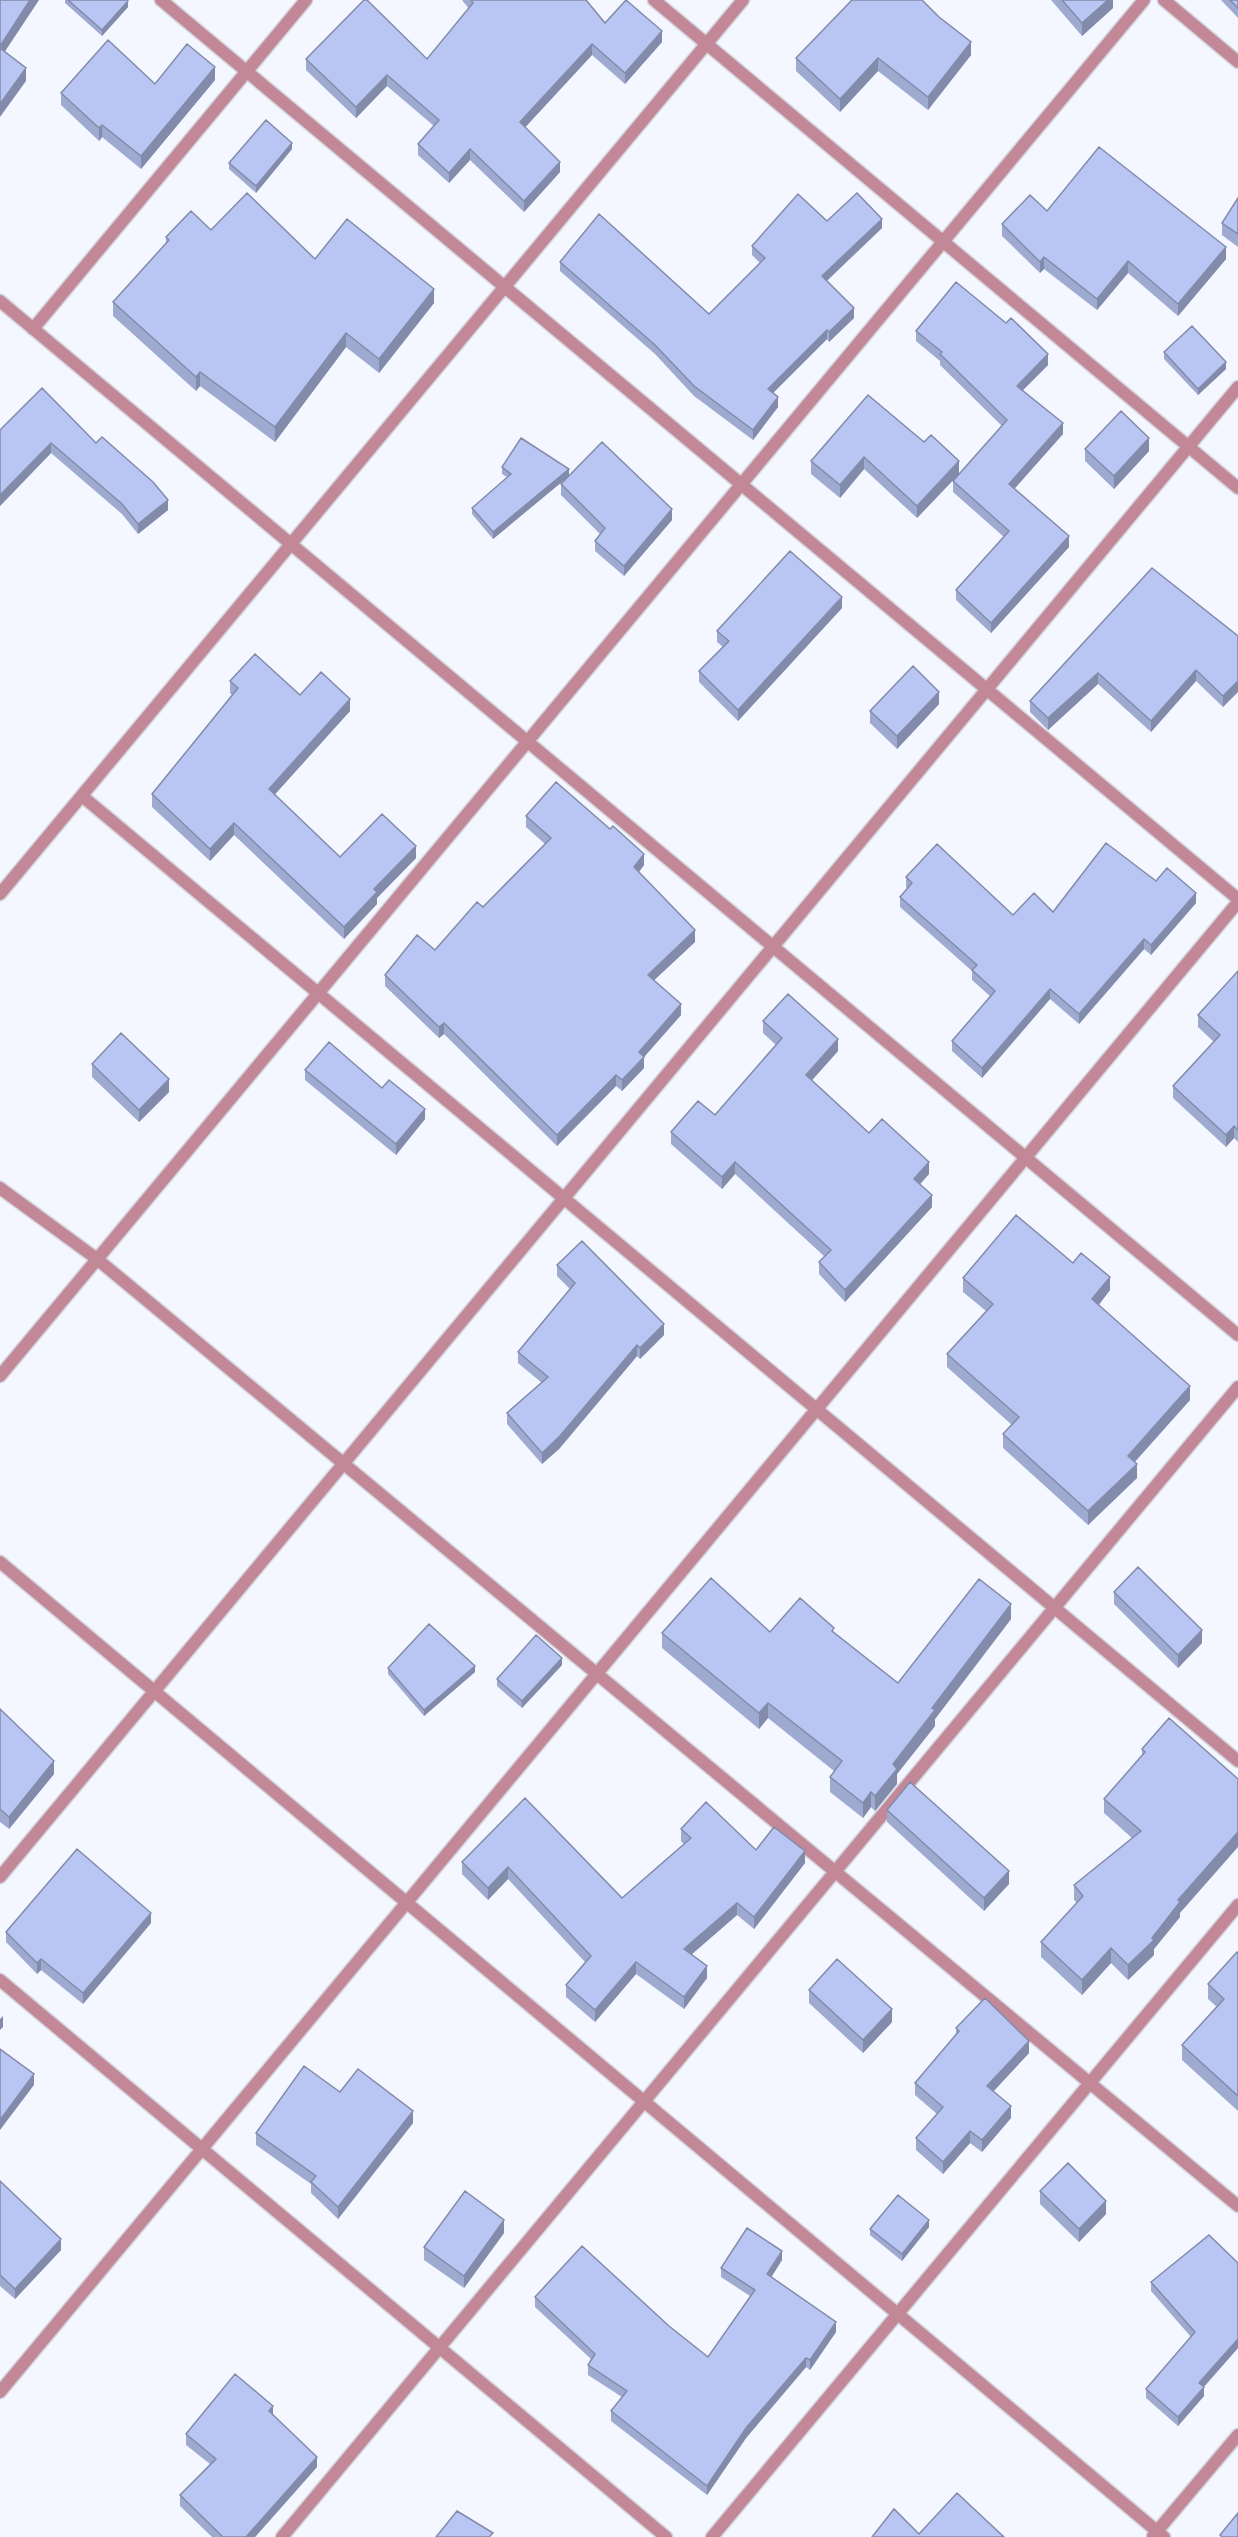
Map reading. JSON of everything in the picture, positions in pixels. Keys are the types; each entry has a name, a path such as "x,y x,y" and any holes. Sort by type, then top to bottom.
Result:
{"street":[{"path":"0,2392 1238,900 161,0"},
{"path":"33,329 306,0"},
{"path":"654,0 1238,488"},
{"path":"0,894 743,0"},
{"path":"0,1376 1143,0"},
{"path":"1164,0 1238,62"},
{"path":"0,301 1238,1335"},
{"path":"0,1876 1238,387"},
{"path":"82,796 1238,1761"},
{"path":"0,1188 97,1259 1238,2206"},
{"path":"282,2537 1238,1387"},
{"path":"0,1562 899,2313 1158,2535 1238,2435"},
{"path":"712,2537 1238,1905"},
{"path":"0,1980 666,2537"}],"building":[{"path":"0,0 30,0 0,46"},
{"path":"68,0 127,0 128,1 102,30"},
{"path":"364,0 367,0 427,59 473,3 471,0 586,0 605,23 626,0 662,31 625,73 592,44 520,122 560,162 524,201 470,149 449,173 418,144 439,120 387,75 356,107 306,59"},
{"path":"852,0 922,0 939,17 971,42 928,97 878,58 840,99 796,58"},
{"path":"1062,0 1108,0 1082,23"},
{"path":"1230,0 1238,0 1238,8"},
{"path":"108,40 155,84 187,44 215,67 141,156 102,125 99,128 61,93"},
{"path":"0,48 26,68 0,104"},
{"path":"266,120 292,143 256,186 229,163"},
{"path":"1099,147 1226,247 1178,304 1128,261 1097,299 1044,257 1040,262 1002,224 1030,195 1047,211"},
{"path":"247,193 315,259 347,219 434,289 379,359 346,333 275,427 200,372 196,377 113,302 169,240 166,237 191,211 211,230"},
{"path":"857,193 882,219 822,276 854,308 829,332 827,330 768,389 778,397 753,430 694,386 655,345 560,262 599,214 709,314 765,258 752,246 798,194 827,221"},
{"path":"1238,198 1238,234 1222,223"},
{"path":"956,282 1006,323 1011,318 1048,354 1017,386 1063,423 1009,484 1069,536 991,623 956,590 1009,531 953,481 1007,420 940,354 942,352 916,331"},
{"path":"1192,326 1226,362 1198,389 1164,352"},
{"path":"42,388 96,443 102,437 153,482 168,500 138,524 122,504 51,443 0,495 0,430"},
{"path":"868,395 924,442 931,435 959,461 917,506 864,457 840,485 811,461"},
{"path":"1121,411 1149,438 1114,476 1085,449"},
{"path":"521,438 569,469 493,532 472,508 511,474 502,467"},
{"path":"602,442 672,509 624,566 595,541 605,528 561,484"},
{"path":"790,551 842,597 738,710 699,671 729,641 717,631"},
{"path":"1152,568 1238,636 1238,681 1223,696 1196,670 1151,721 1098,673 1048,718 1030,701"},
{"path":"255,654 300,695 321,672 350,699 269,789 340,857 382,814 416,846 374,889 377,892 344,927 234,823 210,849 152,794 238,688 230,681"},
{"path":"913,666 939,692 897,736 870,711"},
{"path":"556,782 610,829 613,826 644,854 634,867 695,930 648,975 681,1004 639,1052 644,1057 622,1080 616,1075 557,1135 444,1023 439,1027 385,975 417,935 435,950 477,902 483,907 551,838 526,816"},
{"path":"1106,843 1156,881 1167,868 1196,893 1151,945 1144,939 1079,1014 1050,989 982,1068 952,1041 995,991 972,970 977,965 900,897 912,883 906,877 937,844 1013,915 1034,893 1053,912"},
{"path":"1238,971 1238,1130 1234,1126 1226,1135 1173,1086 1220,1035 1198,1015"},
{"path":"788,994 838,1039 806,1075 869,1133 882,1119 929,1162 914,1179 932,1195 845,1290 819,1262 831,1250 735,1162 722,1177 671,1132 698,1101 715,1115 782,1038 763,1021"},
{"path":"121,1033 169,1079 139,1110 92,1064"},
{"path":"329,1042 382,1088 389,1080 425,1109 396,1144 305,1070"},
{"path":"1016,1215 1073,1263 1081,1253 1110,1277 1092,1299 1190,1386 1128,1456 1137,1464 1088,1511 1003,1434 1019,1417 947,1354 993,1304 963,1278"},
{"path":"582,1241 664,1324 640,1348 637,1345 559,1437 542,1453 507,1413 548,1377 518,1352 575,1283 557,1265"},
{"path":"1138,1567 1202,1630 1178,1655 1114,1592"},
{"path":"711,1578 770,1632 800,1598 834,1628 832,1631 898,1683 979,1579 1011,1604 932,1708 935,1710 893,1764 897,1769 875,1796 871,1792 863,1803 830,1777 842,1761 768,1703 759,1713 662,1633"},
{"path":"429,1624 475,1666 424,1710 388,1668"},
{"path":"536,1635 562,1658 522,1701 497,1679"},
{"path":"0,1709 54,1761 9,1817 0,1809"},
{"path":"1169,1718 1238,1779 1238,1832 1178,1900 1180,1902 1152,1938 1154,1940 1128,1965 1111,1948 1082,1980 1041,1942 1083,1896 1074,1885 1141,1831 1104,1799 1145,1752 1142,1749"},
{"path":"910,1782 1009,1871 984,1898 887,1810"},
{"path":"525,1798 622,1898 691,1838 681,1829 706,1802 756,1850 774,1827 805,1851 754,1917 737,1903 684,1949 707,1966 684,1997 636,1962 595,2010 566,1985 591,1956 508,1867 488,1888 462,1862"},
{"path":"77,1849 151,1913 83,1993 41,1959 37,1963 6,1932"},
{"path":"1237,1952 1238,2096 1182,2045 1224,1999 1208,1984"},
{"path":"837,1959 892,2009 863,2040 809,1990"},
{"path":"985,1998 1029,2041 987,2086 1011,2106 982,2140 970,2131 943,2162 916,2138 943,2107 915,2083 959,2031 956,2028"},
{"path":"0,2049 34,2074 0,2120"},
{"path":"304,2066 340,2092 358,2069 413,2111 338,2207 311,2182 316,2176 256,2133"},
{"path":"1068,2163 1106,2201 1079,2229 1040,2191"},
{"path":"0,2181 61,2239 15,2289 0,2275"},
{"path":"465,2191 504,2220 464,2276 424,2247"},
{"path":"898,2195 929,2220 902,2254 870,2229"},
{"path":"747,2228 782,2251 767,2274 836,2322 810,2360 806,2358 746,2428 707,2486 611,2411 627,2391 588,2365 595,2354 535,2297 582,2246 669,2326 708,2357 755,2290 721,2268"},
{"path":"1209,2235 1238,2263 1238,2339 1199,2383 1204,2387 1178,2417 1146,2389 1195,2332 1151,2282"},
{"path":"235,2374 273,2406 269,2411 317,2457 246,2537 223,2537 180,2495 216,2459 186,2434"},
{"path":"957,2493 1004,2537 872,2537 894,2509 919,2534"},
{"path":"457,2511 493,2533 489,2537 436,2537"},
{"path":"1238,2513 1238,2537 1222,2537 1220,2535"}]}
